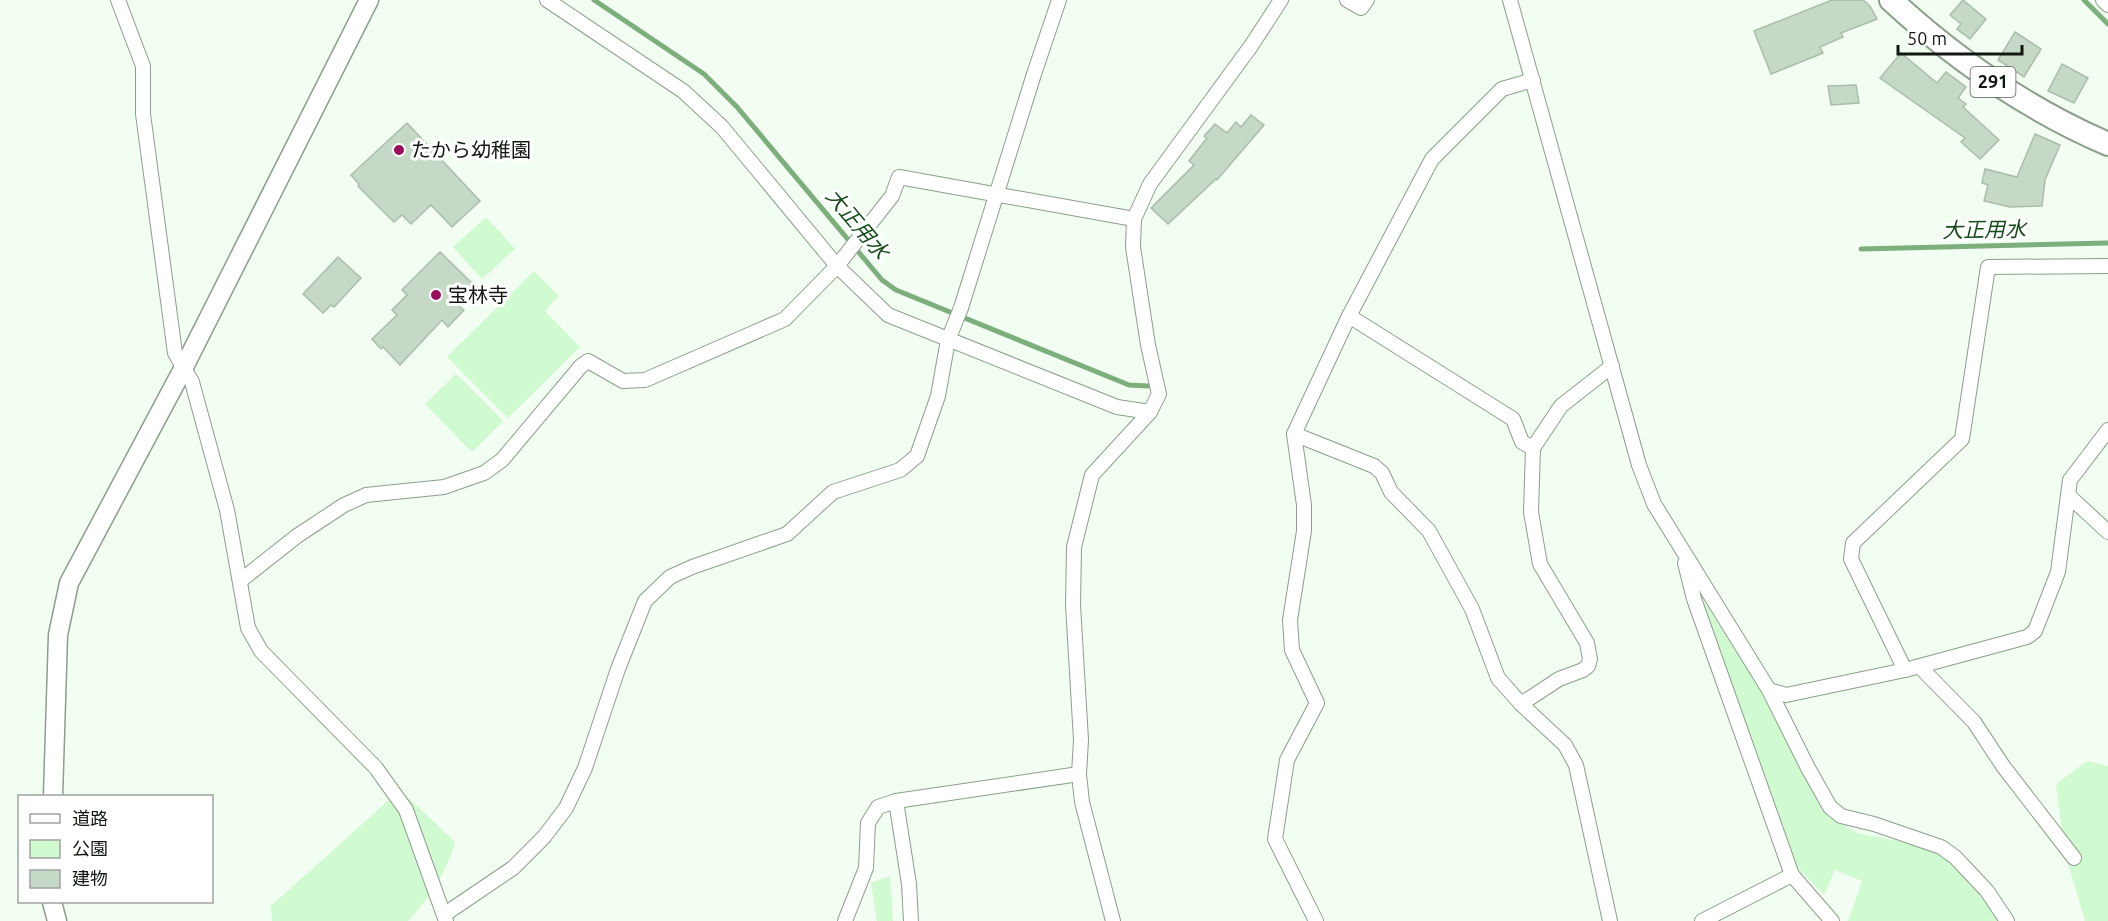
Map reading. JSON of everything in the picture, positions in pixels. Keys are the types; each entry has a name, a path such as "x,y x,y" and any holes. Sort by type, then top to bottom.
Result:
{"highway":[{"name":"291","path":"1891,0 1970,66 2015,96 2108,144"}],"street":[{"path":"118,0 142,66 143,114 175,353 192,382 227,510 248,628 261,651 376,768 406,810 445,917 513,868 544,837 566,808 585,768 618,669 645,601 670,577 787,534 833,492 900,470 917,456 938,396 950,335 961,308 1059,0"},
{"path":"53,795 58,634 69,583 183,369 369,0"},
{"path":"547,0 683,91 722,127 837,266 888,315 950,335 1117,407 1150,412"},
{"path":"1113,921 1082,802 1079,774 1081,740 1073,605 1074,547 1092,475 1150,412 1159,394 1148,345 1133,247 1134,219 1150,184 1251,46 1281,0"},
{"path":"1347,0 1361,8 1367,0"},
{"path":"1510,0 1639,465 1654,504 1768,690 1830,807 1841,816 1874,824 1941,847 1955,858 1986,891 2007,921"},
{"path":"2103,0 2108,5"},
{"path":"1316,921 1275,839 1287,760 1317,703 1292,650 1290,620 1304,531 1304,505 1294,434 1350,316 1432,159 1502,89 1533,80"},
{"path":"240,581 297,536 344,505 366,495 444,487 484,473 502,460 581,366 588,361 623,381 645,380 785,319 837,266 892,196 899,177 1134,219"},
{"path":"1905,670 1851,559 1853,543 1962,439 1988,267 2108,266"},
{"path":"1350,316 1513,419 1522,442 1533,448"},
{"path":"1521,704 1559,679 1583,670 1588,666 1590,659 1587,643 1537,556 1531,512 1533,448 1562,406 1612,366"},
{"path":"1768,690 1786,695 1920,667 2027,637 2035,631 2058,572 2070,480 2108,430"},
{"path":"1294,434 1374,466 1382,473 1390,492 1429,531 1472,609 1498,678 1521,704 1565,745 1576,765 1610,921"},
{"path":"2068,495 2108,532"},
{"path":"1680,545 1694,598 1792,875 1832,921"},
{"path":"1920,667 1974,722 2003,766 2074,858"},
{"path":"845,921 866,868 868,823 878,807 896,801 1079,774"},
{"path":"896,801 909,884 911,921"},
{"path":"1702,921 1792,875"},
{"path":"52,903 57,921"}],"green space":[{"path":"486,217 515,249 482,279 453,247"},
{"path":"534,271 559,296 545,311 580,347 508,418 447,357"},
{"path":"456,374 503,421 472,452 425,404"},
{"path":"1702,599 1764,694 1820,803 1835,820 1857,833 1918,845 1942,855 1982,895 1998,921 1848,921 1862,881 1835,870 1824,895 1794,864"},
{"path":"2087,761 2108,766 2108,921 2085,921 2065,853 2056,784"},
{"path":"400,790 455,842 448,863 436,884 408,921 272,921 271,906"},
{"path":"890,876 893,921 877,921 871,883"}],"building":[{"path":"1832,0 1863,0 1870,6 1877,19 1841,33 1843,37 1820,47 1823,53 1771,74 1754,31"},
{"path":"1963,0 1986,19 1970,39 1957,29 1961,24 1950,15"},
{"path":"2015,32 2041,49 2024,77 1998,60"},
{"path":"1901,53 1937,83 1946,72 1966,87 1958,98 1966,104 1963,107 1999,140 1980,159 1961,142 1965,138 1880,78"},
{"path":"2062,64 2088,78 2074,103 2048,91"},
{"path":"1856,85 1859,103 1831,105 1828,86"},
{"path":"1251,115 1264,125 1217,180 1168,224 1151,208 1194,165 1189,161 1207,138 1204,136 1215,124 1227,133 1236,122 1241,127"},
{"path":"407,123 480,201 452,227 431,205 411,224 402,215 394,222 358,186 359,184 351,175"},
{"path":"2035,134 2060,145 2045,180 2042,206 2010,207 1984,201 1988,185 1982,183 1985,169 2017,177"},
{"path":"440,252 476,287 458,305 464,310 448,327 442,320 400,365 372,339 397,315 392,310 407,295 402,290"},
{"path":"338,257 361,278 334,307 331,305 323,313 303,294"}],"waterway":[{"name":"大正用水","path":"594,0 704,74 737,107 882,280 896,290 1129,385 1148,386"},
{"path":"2084,0 2108,24"},
{"name":"大正用水","path":"1861,249 2108,243"}],"place":[{"name":"たから幼稚園","path":"399,150"},
{"name":"宝林寺","path":"436,295"}]}
